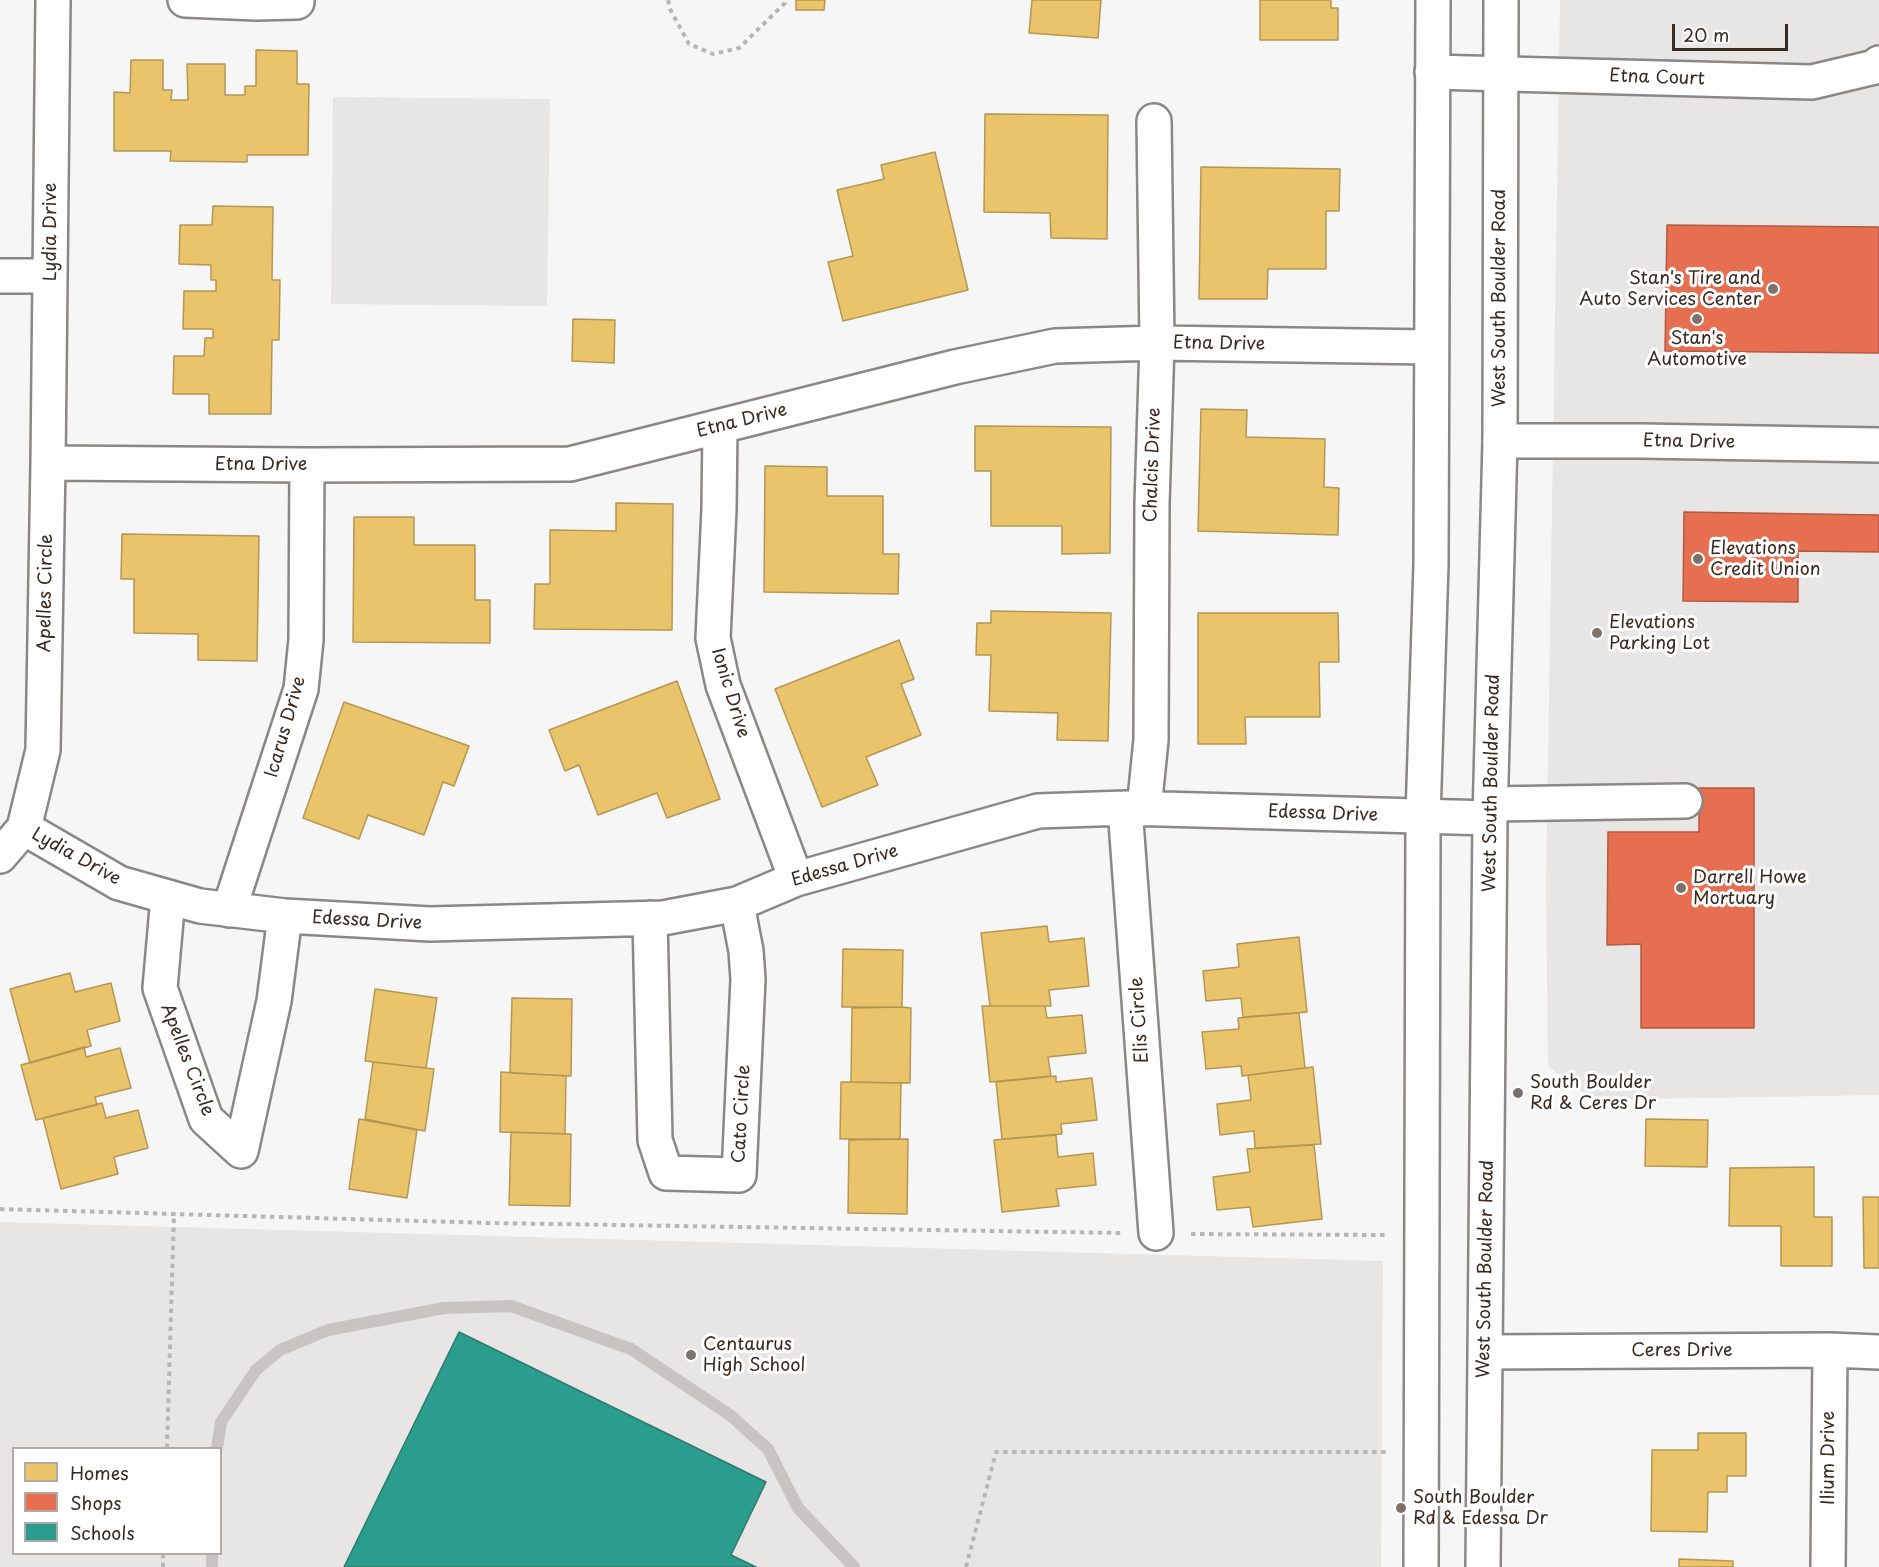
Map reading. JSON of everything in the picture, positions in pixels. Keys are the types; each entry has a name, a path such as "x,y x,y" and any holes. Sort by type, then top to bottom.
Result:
{"street":[{"name":"Lydia Drive","path":"48,463 53,0"},
{"path":"184,0 297,2"},
{"path":"1421,1567 1423,817 1431,564 1433,0"},
{"name":"West South Boulder Road","path":"1483,1567 1491,811 1500,441 1501,0"},
{"name":"Etna Court","path":"1432,72 1812,82 1875,67 1879,63"},
{"name":"Chalcis Drive","path":"1135,808 1151,740 1152,504 1157,343 1154,121"},
{"path":"0,276 50,276"},
{"name":"Etna Drive","path":"48,463 570,464 955,367 1055,346 1157,343 1431,348"},
{"name":"Ionic Drive","path":"720,427 713,638 723,685 796,879"},
{"name":"Etna Drive","path":"1500,441 1879,445"},
{"name":"Apelles Circle","path":"24,828 43,750 48,463"},
{"name":"Icarus Drive","path":"214,908 301,689 306,640 307,465"},
{"name":"Edessa Drive","path":"214,908 285,916 430,924 663,918 737,904 796,879 1038,811 1135,808 1423,817 1491,811 1685,801"},
{"name":"Elis Circle","path":"1135,808 1156,1233"},
{"name":"Lydia Drive","path":"0,856 24,828 119,883 214,908"},
{"name":"Apelles Circle","path":"168,897 160,988 206,1119 241,1151 274,1001 285,916"},
{"name":"Cato Circle","path":"650,918 655,1140 666,1173 739,1175 748,979 746,951 737,904"},
{"name":"Ceres Drive","path":"1486,1352 1830,1350 1879,1352"},
{"name":"Ilium Drive","path":"1828,1567 1830,1350"}],"path":[{"path":"668,0 670,9 689,44 713,54 739,48 785,3 785,0"},
{"path":"0,1209 490,1223 1422,1236"},
{"path":"167,1447 174,1213"},
{"path":"966,1567 996,1452 1397,1452"}],"shaded area":[{"path":"1560,0 1879,0 1879,1095 1593,1100 1548,1066 1546,887"},
{"path":"333,97 550,99 547,306 331,304"},
{"name":"Centaurus High School","path":"0,1222 1383,1261 1381,1567 0,1567"},
{"path":"99,1265 150,1320 148,1447 12,1447 12,1553 0,1553 0,1267"}],"building: Homes":[{"path":"796,0 825,0 824,10 796,10"},
{"path":"1032,0 1101,0 1098,38 1029,33"},
{"path":"1260,0 1331,0 1331,8 1338,8 1338,40 1260,40"},
{"path":"256,50 297,51 297,84 309,84 308,155 247,155 247,162 170,161 171,151 114,151 114,92 130,93 131,60 163,60 163,90 172,90 171,100 188,100 187,64 225,64 225,95 245,95 245,86 256,86"},
{"path":"985,114 1108,115 1107,239 1051,238 1050,213 984,212"},
{"path":"935,152 968,290 843,321 828,262 853,256 837,190 884,179 881,165"},
{"path":"1201,167 1340,169 1339,211 1326,211 1326,269 1268,269 1267,299 1199,299"},
{"path":"213,206 273,207 272,280 280,280 279,340 272,340 271,414 209,414 209,394 173,394 174,356 204,356 205,338 213,338 213,329 183,329 184,291 216,291 216,280 211,280 211,265 179,264 180,225 212,225"},
{"path":"573,319 615,320 614,363 572,361"},
{"path":"1201,409 1247,410 1246,437 1325,439 1324,487 1339,488 1338,535 1198,531"},
{"path":"975,426 1111,427 1110,553 1062,554 1062,526 991,526 991,471 975,471"},
{"path":"765,466 827,467 827,496 883,496 883,554 899,554 898,594 764,592"},
{"path":"616,503 673,504 672,630 534,629 535,584 550,584 550,530 616,531"},
{"path":"354,517 414,517 414,545 475,545 475,600 490,600 490,643 353,642"},
{"path":"122,534 259,536 257,661 198,660 198,634 134,633 134,579 121,579"},
{"path":"991,611 1111,613 1108,741 1057,740 1058,713 989,711 991,655 976,655 977,623 991,623"},
{"path":"1198,613 1338,613 1339,662 1319,662 1320,717 1245,717 1246,744 1198,744"},
{"path":"899,640 914,679 901,684 921,735 866,757 878,785 822,807 775,689"},
{"path":"677,681 720,799 667,818 657,793 598,815 579,765 565,771 549,730"},
{"path":"344,702 469,746 454,786 443,782 424,835 368,815 359,839 303,818"},
{"path":"1047,926 1049,942 1084,938 1089,986 1049,990 1051,1006 990,1006 981,933"},
{"path":"1299,937 1307,1012 1243,1017 1241,998 1206,1001 1203,971 1239,967 1237,944"},
{"path":"843,949 903,950 902,1007 842,1007"},
{"path":"70,973 75,992 111,983 120,1021 87,1030 91,1046 30,1063 10,989"},
{"path":"375,989 437,998 426,1068 365,1061"},
{"path":"512,998 572,999 571,1076 510,1073"},
{"path":"982,1006 1045,1006 1047,1018 1082,1015 1086,1053 1048,1057 1051,1076 990,1082"},
{"path":"852,1008 911,1008 910,1083 851,1082"},
{"path":"1299,1013 1305,1068 1242,1076 1241,1066 1206,1069 1202,1032 1239,1029 1238,1018"},
{"path":"84,1047 86,1057 120,1048 131,1088 95,1097 97,1105 36,1120 21,1065"},
{"path":"373,1062 434,1069 425,1131 365,1119"},
{"path":"1313,1067 1321,1144 1255,1148 1254,1131 1220,1135 1217,1104 1251,1100 1248,1075"},
{"path":"501,1072 566,1076 565,1134 500,1132"},
{"path":"1056,1076 1056,1082 1092,1078 1097,1120 1061,1124 1062,1134 1002,1139 996,1082"},
{"path":"841,1082 901,1083 900,1139 840,1139"},
{"path":"102,1103 106,1118 138,1110 148,1148 114,1157 118,1174 61,1189 43,1118"},
{"path":"359,1119 417,1130 407,1198 349,1189"},
{"path":"1646,1119 1708,1120 1707,1167 1645,1166"},
{"path":"511,1132 571,1134 570,1206 509,1205"},
{"path":"1056,1135 1058,1157 1093,1153 1096,1185 1056,1189 1059,1206 1002,1212 994,1140"},
{"path":"908,1139 907,1214 848,1213 849,1140"},
{"path":"1314,1145 1322,1219 1253,1227 1250,1207 1217,1210 1213,1177 1250,1172 1247,1149"},
{"path":"1814,1167 1814,1217 1832,1217 1832,1266 1781,1266 1781,1226 1729,1226 1730,1168"},
{"path":"1863,1197 1879,1197 1879,1268 1864,1268"},
{"path":"1698,1433 1746,1433 1746,1476 1727,1476 1727,1492 1708,1492 1707,1532 1651,1531 1652,1450 1698,1450"},
{"path":"1679,1559 1733,1561 1733,1567 1679,1567"}],"building: Shops":[{"name":"Stan's Tire and Auto Services Center","path":"1667,225 1879,227 1879,353 1665,351"},
{"path":"1684,512 1879,515 1879,552 1798,551 1798,602 1683,601"},
{"name":"Darrell Howe Mortuary","path":"1699,788 1754,788 1754,1028 1641,1028 1641,944 1607,945 1608,832 1699,832"}],"building: Schools":[{"path":"459,1332 766,1482 731,1555 756,1567 344,1567"}],"waterway":[{"path":"217,1447 221,1422 256,1370 280,1350 328,1330 444,1308 511,1306 631,1349 730,1415 768,1449 798,1508 854,1567"},
{"path":"212,1555 212,1567"}],"place":[{"name":"Stan's Tire and Auto Services Center","path":"1773,289"},
{"name":"Stan's Automotive","path":"1697,319"},
{"name":"Elevations Credit Union","path":"1698,559"},
{"name":"Elevations Parking Lot","path":"1597,633"},
{"name":"Darrell Howe Mortuary","path":"1681,888"},
{"name":"South Boulder Rd & Ceres Dr","path":"1518,1093"},
{"name":"Centaurus High School","path":"691,1355"},
{"name":"South Boulder Rd & Edessa Dr","path":"1401,1508"}]}
